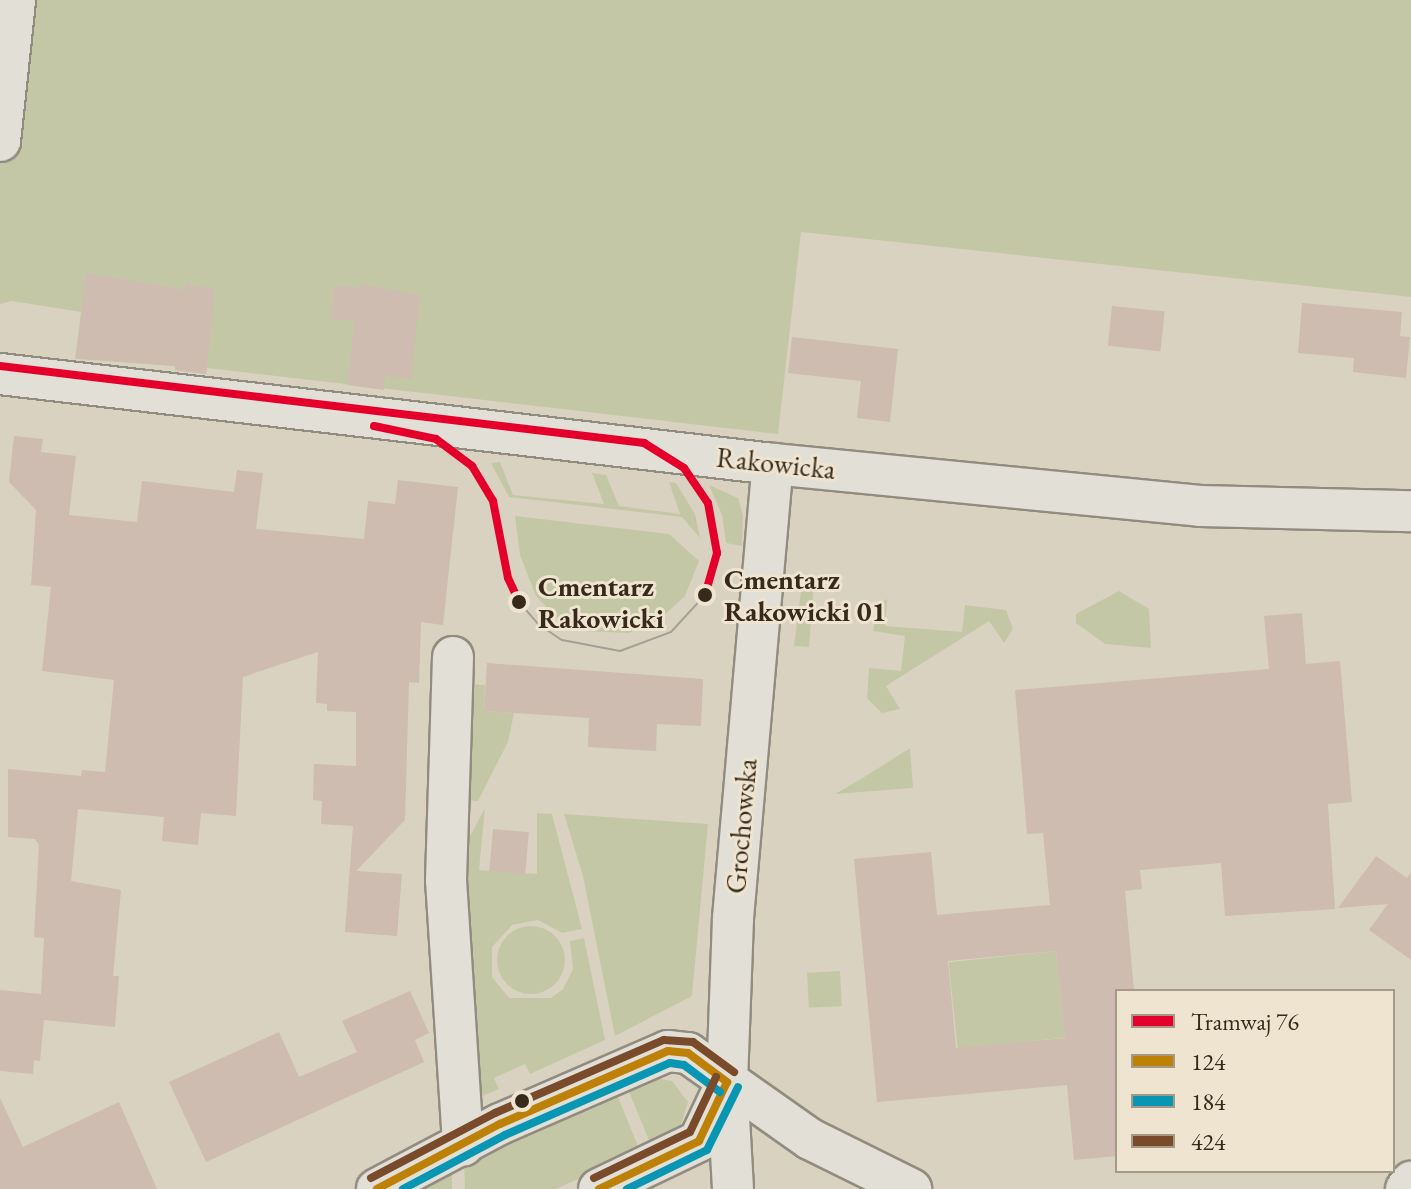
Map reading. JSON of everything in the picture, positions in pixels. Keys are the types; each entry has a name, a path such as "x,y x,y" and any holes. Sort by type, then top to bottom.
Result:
{"street":[{"path":"0,141 15,0"},
{"name":"Rakowicka","path":"0,374 773,464 1200,506 1411,511"},
{"name":"Grochowska","path":"733,1189 727,1082 733,918 773,464"},
{"path":"453,657 446,880 463,1145"},
{"path":"377,1189 463,1145 668,1051 688,1053 810,1139 911,1189"},
{"path":"599,1189 699,1141 727,1082"},
{"path":"1406,1189 1411,1182"}],"green space":[{"path":"0,0 1411,0 1411,297 801,232 778,434 207,368 206,374 175,370 175,366 75,359 81,312 12,301 0,304"},
{"path":"500,462 513,495 604,504 592,473 606,475 619,506 680,514 669,482 676,483 695,514 700,538 682,517 509,497 491,463"},
{"path":"709,485 738,498 743,515 742,546 726,543 722,515"},
{"path":"515,516 669,534 699,561 685,596 659,620 629,633 586,631 558,619 536,596 520,555"},
{"path":"802,583 814,583 809,647 794,646"},
{"path":"1119,591 1149,609 1151,648 1105,644 1076,623 1076,614"},
{"path":"887,599 885,626 962,632 965,605 1006,610 1013,629 1004,643 989,621 886,686 900,709 882,713 867,698 869,668 901,671 905,636 873,631 878,604"},
{"path":"465,684 485,685 484,711 514,713 508,742 478,801 462,800"},
{"path":"910,748 913,788 835,794 861,779"},
{"path":"485,808 479,870 537,874 537,813 552,814 582,929 562,933 538,920 512,925 492,947 492,977 509,998 551,998 563,989 573,969 570,941 584,938 605,1040 530,1074 525,1064 494,1078 499,1089 470,1101 462,960 471,927 459,910 454,866"},
{"path":"564,814 708,824 692,996 615,1036 583,876"},
{"path":"531,926 555,936 565,960 555,984 531,994 507,984 497,960 507,936"},
{"path":"1056,951 1065,1038 958,1049 949,962"},
{"path":"840,971 842,1006 809,1008 807,973"},
{"path":"650,1077 672,1081 688,1102 679,1131 651,1145 627,1087"},
{"path":"616,1092 640,1151 556,1189 465,1189 464,1162"},
{"path":"452,1168 452,1189 405,1189"}],"building":[{"path":"86,273 185,290 186,284 215,289 206,374 175,370 176,366 76,358"},
{"path":"359,284 420,295 411,379 385,376 384,390 347,385 355,321 331,319 335,285 359,288"},
{"path":"1302,303 1402,312 1400,336 1410,337 1406,378 1353,372 1354,358 1298,353"},
{"path":"1112,306 1165,312 1161,351 1108,346"},
{"path":"792,337 898,349 890,422 857,418 861,381 788,373"},
{"path":"14,436 43,439 41,452 76,456 69,515 137,522 142,481 234,492 237,470 263,473 256,529 364,539 368,501 395,504 398,480 458,487 443,625 421,622 419,683 409,682 405,820 356,871 402,874 397,936 345,932 353,826 321,824 322,801 313,800 314,764 356,766 356,712 327,711 327,704 316,703 318,652 243,677 236,816 201,813 198,845 162,841 164,817 78,809 71,881 121,890 113,976 119,976 115,1027 44,1020 40,1061 34,1060 33,1074 0,1071 0,990 41,994 44,938 34,937 39,845 35,839 8,837 8,769 81,776 82,770 105,772 114,680 42,671 51,587 31,585 36,510 9,482"},
{"path":"1302,613 1306,664 1340,661 1352,802 1328,804 1335,909 1225,916 1221,863 1140,870 1142,889 1125,891 1134,989 1115,989 1115,1156 1074,1160 1067,1085 877,1102 854,859 931,852 937,915 1050,905 1043,833 1027,834 1015,690 1269,669 1264,616","holes":["1056,951 1065,1038 956,1048 948,961"]},
{"path":"487,663 703,679 701,726 657,724 656,751 588,747 589,718 484,711"},
{"path":"493,829 529,832 525,874 489,871"},
{"path":"1376,856 1407,878 1411,872 1411,960 1369,930 1388,904 1338,908"},
{"path":"410,991 429,1033 415,1040 424,1062 206,1162 169,1082 279,1032 299,1077 357,1052 342,1021"},
{"path":"0,1098 23,1147 119,1102 157,1189 0,1189"}],"tram line":[{"name":"76","path":"0,366 644,443 684,468 708,503 717,553 705,595"},
{"name":"76","path":"374,426 436,439 472,466 493,501 508,578 519,602"},
{"path":"519,602 538,624 562,640 620,651 671,632 705,595"}],"transit line":[{"name":"424","path":"371,1178 495,1113 664,1040 693,1042 734,1072"},
{"name":"124","path":"377,1189 500,1124 668,1051 688,1053 727,1082"},
{"name":"184","path":"403,1189 505,1135 670,1063 684,1065 720,1092"},
{"name":"424","path":"594,1178 690,1132 716,1077"},
{"name":"124","path":"599,1189 699,1141 727,1082"},
{"name":"184","path":"627,1189 707,1150 738,1087"}],"place":[{"name":"Cmentarz Rakowicki 01","path":"705,595"},
{"name":"Cmentarz Rakowicki","path":"519,602"}]}
